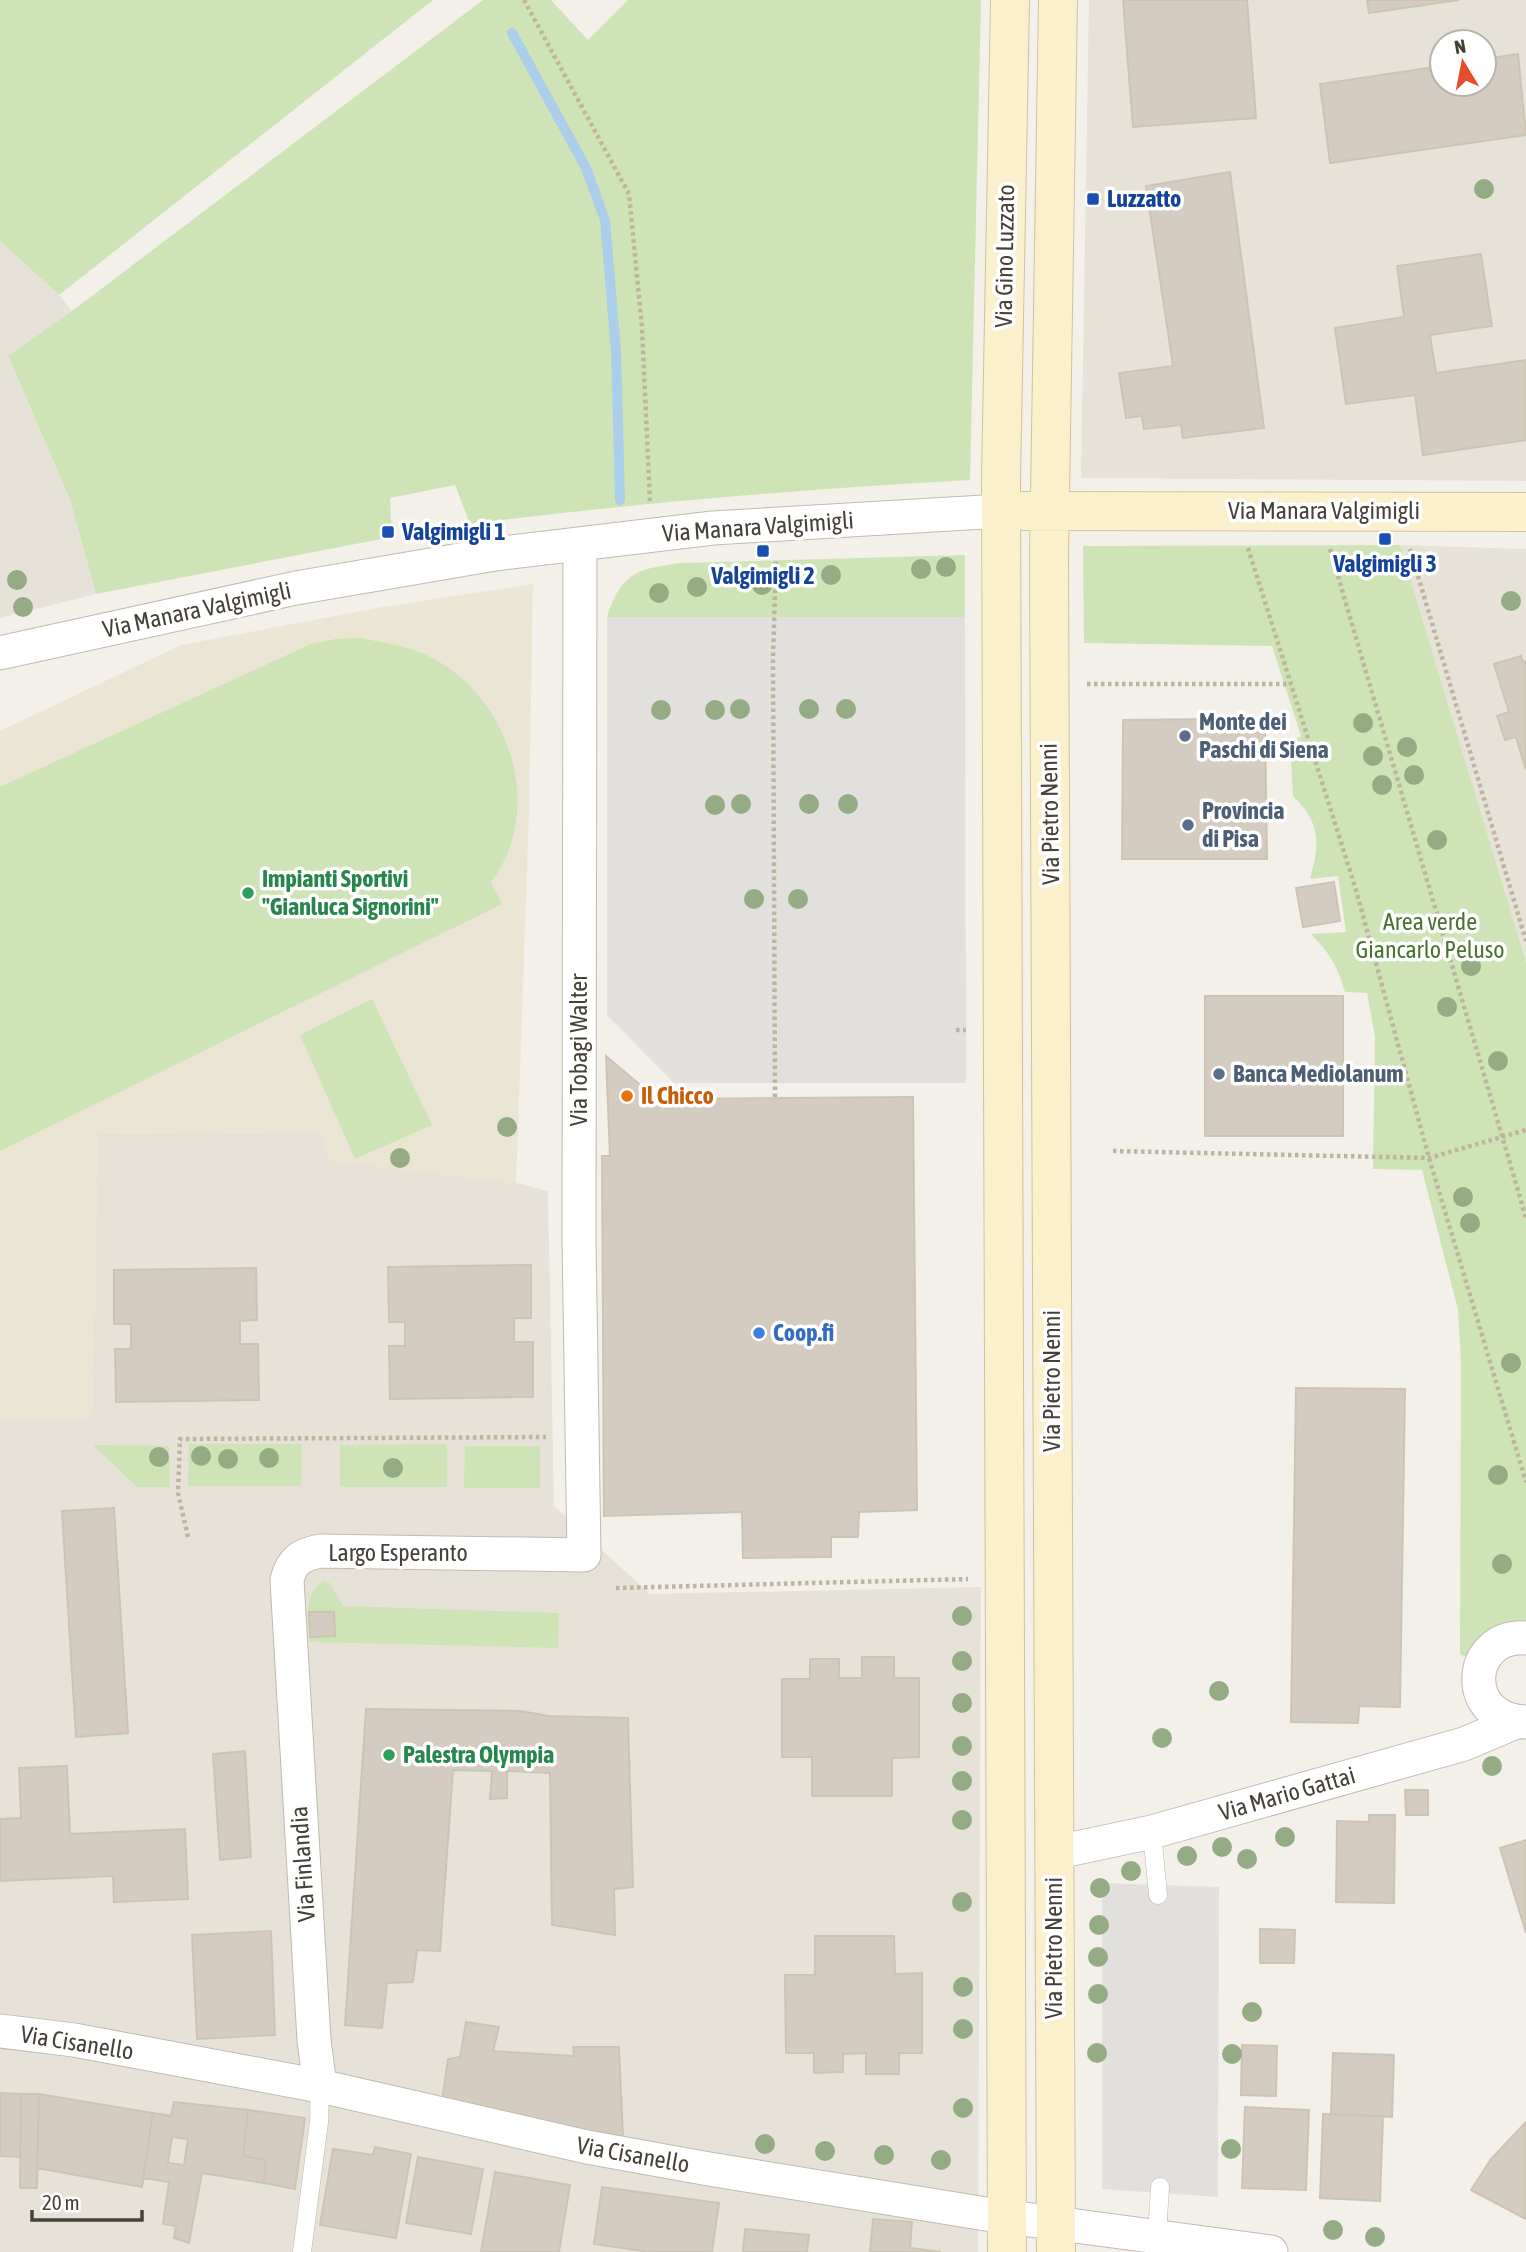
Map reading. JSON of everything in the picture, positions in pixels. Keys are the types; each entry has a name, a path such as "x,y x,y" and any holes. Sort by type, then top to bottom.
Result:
{"main road":[{"name":"Via Gino Luzzato","path":"1001,511 1010,0"},
{"name":"Via Gino Luzzato","path":"1049,510 1058,0"},
{"name":"Via Pietro Nenni","path":"1049,510 1056,2238"},
{"name":"Via Manara Valgimigli","path":"1001,511 1526,512"},
{"name":"Via Pietro Nenni","path":"1001,511 1007,2235"}],"street":[{"name":"Via Manara Valgimigli","path":"0,653 296,588 495,554 713,528 1001,511"},
{"name":"Via Tobagi Walter","path":"580,544 579,1239 584,1555"},
{"name":"Largo Esperanto","path":"290,1641 287,1580 295,1560 306,1554 320,1551 584,1555"},
{"path":"1521,1722 1500,1717 1484,1701 1479,1686 1479,1672 1485,1657 1499,1644 1526,1638"},
{"name":"Via Finlandia","path":"290,1641 314,2040 320,2086"},
{"name":"Via Mario Gattai","path":"1053,1853 1152,1832 1464,1744 1521,1722"},
{"name":"Via Cisanello","path":"0,2031 74,2040 320,2086 587,2147 1007,2235 1056,2238 1157,2236 1271,2252"}],"lane":[{"path":"1152,1832 1158,1895"},
{"path":"302,2252 319,2122 320,2086"},
{"path":"1157,2236 1160,2187"}],"path":[{"path":"524,0 629,194 642,328 653,534"},
{"path":"1245,540 1356,890 1429,1158 1526,1482"},
{"path":"1327,541 1526,1217"},
{"path":"1408,542 1526,941"},
{"path":"775,1097 773,659 776,553"},
{"path":"1076,684 1291,684"},
{"path":"1113,1151 1429,1158 1526,1130"},
{"path":"188,1537 178,1493 180,1439 582,1437"},
{"path":"616,1588 953,1578 1005,1579"}],"shaded area":[{"path":"1089,0 1526,0 1526,481 1081,478"},
{"path":"0,241 59,295 72,311 8,357 70,500 96,594 0,618"},
{"path":"1400,545 1526,549 1526,962"},
{"path":"533,584 529,814 516,1184 331,1161 319,1132 98,1134 92,1418 0,1419 0,731 181,645 383,607"},
{"path":"607,617 965,617 966,1083 674,1083 607,1015"},
{"path":"320,1132 548,1191 554,1506 650,1594 981,1587 978,2252 0,2252 0,1419 92,1418 98,1134"},
{"path":"1102,1883 1219,1887 1218,2197 1102,2189"}],"green space":[{"path":"0,0 433,0 59,295 0,241"},
{"path":"483,0 551,0 588,40 628,0 981,0 970,480 720,498 470,524 455,485 390,498 392,537 96,594 70,500 8,356 72,311"},
{"name":"Area verde Giancarlo Peluso","path":"1400,545 1526,962 1526,1628 1472,1660 1460,1654 1461,1362 1458,1310 1422,1170 1373,1169 1375,1037 1367,993 1345,992 1332,960 1311,934 1346,932 1338,876 1310,879 1316,854 1316,834 1309,816 1293,796 1290,743 1301,736 1272,646 1084,643 1083,546"},
{"path":"965,555 965,617 607,617 625,582 642,571 666,565"},
{"name":"Impianti Sportivi \"Gianluca Signorini\"","path":"361,638 419,652 449,669 475,692 495,720 509,751 517,785 516,819 508,852 491,882 502,904 0,1151 0,787 311,644"},
{"path":"372,999 432,1125 355,1159 300,1035"},
{"path":"189,1444 302,1444 301,1486 188,1486"},
{"path":"447,1444 447,1487 340,1487 340,1445"},
{"path":"93,1445 169,1446 170,1487 137,1487"},
{"path":"465,1446 540,1446 540,1488 464,1488"},
{"path":"323,1581 330,1583 343,1606 559,1613 558,1648 309,1642 309,1600 316,1586"}],"building":[{"path":"1123,0 1247,0 1256,118 1133,127"},
{"path":"1367,0 1459,0 1369,13"},
{"path":"1518,54 1526,135 1330,163 1320,84 1428,68 1428,98 1498,98 1498,57"},
{"path":"1230,172 1264,428 1183,438 1181,425 1144,429 1142,416 1126,418 1119,373 1173,366 1146,186"},
{"path":"1481,254 1492,326 1430,335 1436,373 1526,360 1526,440 1423,455 1415,395 1346,404 1335,328 1404,317 1397,266"},
{"path":"1521,656 1523,662 1526,661 1526,770 1516,737 1505,740 1497,716 1509,712 1494,664"},
{"path":"1265,719 1267,859 1122,859 1123,720"},
{"path":"1334,882 1340,921 1303,927 1296,888"},
{"path":"1205,996 1343,996 1343,1136 1205,1136"},
{"name":"Coop.fi","path":"606,1056 657,1099 913,1097 917,1510 859,1512 858,1537 831,1537 831,1557 743,1558 742,1512 604,1516 602,1156 610,1156"},
{"path":"531,1265 531,1318 514,1318 514,1342 533,1342 533,1397 390,1399 389,1346 405,1346 405,1322 389,1322 388,1267"},
{"path":"256,1268 257,1320 240,1321 240,1344 258,1344 259,1400 116,1402 115,1349 131,1349 131,1324 114,1324 114,1270"},
{"path":"1296,1388 1405,1389 1400,1707 1359,1706 1358,1723 1291,1722"},
{"path":"114,1508 128,1733 76,1737 62,1511"},
{"path":"309,1612 334,1612 335,1636 310,1637"},
{"path":"862,1657 894,1657 894,1678 919,1678 919,1757 892,1758 892,1796 812,1796 812,1757 782,1757 782,1679 810,1679 810,1659 839,1659 839,1678 862,1678"},
{"path":"366,1709 520,1711 549,1716 628,1718 633,1887 614,1889 615,1935 552,1925 550,1773 507,1771 507,1798 490,1799 492,1771 453,1770 440,1951 417,1950 413,1982 387,1983 382,2028 345,2025"},
{"path":"245,1751 251,1857 220,1860 213,1754"},
{"path":"67,1766 70,1834 185,1829 188,1899 114,1902 113,1876 0,1881 0,1819 21,1818 19,1768"},
{"path":"1405,1790 1428,1790 1428,1815 1406,1815"},
{"path":"1369,1815 1395,1815 1394,1903 1336,1902 1337,1821 1369,1822"},
{"path":"1526,1840 1526,1933 1500,1848"},
{"path":"1260,1929 1295,1930 1294,1963 1260,1963"},
{"path":"271,1931 275,2035 197,2039 192,1935"},
{"path":"815,1936 894,1936 895,1974 922,1973 922,2053 899,2053 899,2074 866,2074 866,2053 843,2054 843,2072 814,2073 814,2053 786,2053 785,1975 815,1975"},
{"path":"466,2022 499,2027 493,2051 574,2056 573,2047 619,2047 623,2138 442,2100 448,2059 460,2057"},
{"path":"1242,2045 1277,2046 1276,2096 1241,2095"},
{"path":"1333,2053 1394,2055 1392,2117 1331,2114"},
{"path":"0,2093 21,2094 20,2157 0,2156"},
{"path":"21,2094 39,2094 37,2188 20,2188"},
{"path":"39,2094 153,2113 142,2187 37,2168"},
{"path":"174,2102 248,2110 243,2156 266,2160 264,2183 202,2173 189,2243 174,2238 176,2226 163,2224 169,2182 143,2178 153,2113 171,2116","holes":["172,2137 188,2139 184,2165 168,2163"]},
{"path":"1245,2107 1309,2110 1306,2190 1242,2188"},
{"path":"248,2110 305,2118 295,2189 264,2183 266,2160 243,2156"},
{"path":"1323,2114 1383,2116 1380,2201 1320,2198"},
{"path":"1526,2122 1526,2219 1471,2190 1491,2159"},
{"path":"375,2147 411,2154 396,2238 320,2225 333,2149 373,2155"},
{"path":"418,2157 483,2169 471,2234 406,2223"},
{"path":"495,2172 570,2185 559,2252 481,2252"},
{"path":"602,2187 719,2203 712,2252 649,2252 594,2244"},
{"path":"873,2219 912,2222 910,2248 941,2252 870,2252"},
{"path":"745,2229 809,2235 807,2252 743,2252"}],"waterway":[{"path":"512,33 586,168 605,220 616,351 620,500"}],"place":[{"name":"Luzzatto","path":"1093,199"},
{"name":"Valgimigli 1","path":"388,532"},
{"name":"Valgimigli 3","path":"1385,539"},
{"name":"Valgimigli 2","path":"763,551"},
{"name":"Monte dei Paschi di Siena","path":"1185,736"},
{"name":"Provincia di Pisa","path":"1188,825"},
{"name":"Impianti Sportivi \"Gianluca Signorini\"","path":"248,893"},
{"name":"Banca Mediolanum","path":"1219,1074"},
{"name":"Il Chicco","path":"627,1096"},
{"name":"Coop.fi","path":"759,1333"},
{"name":"Palestra Olympia","path":"389,1755"}]}
